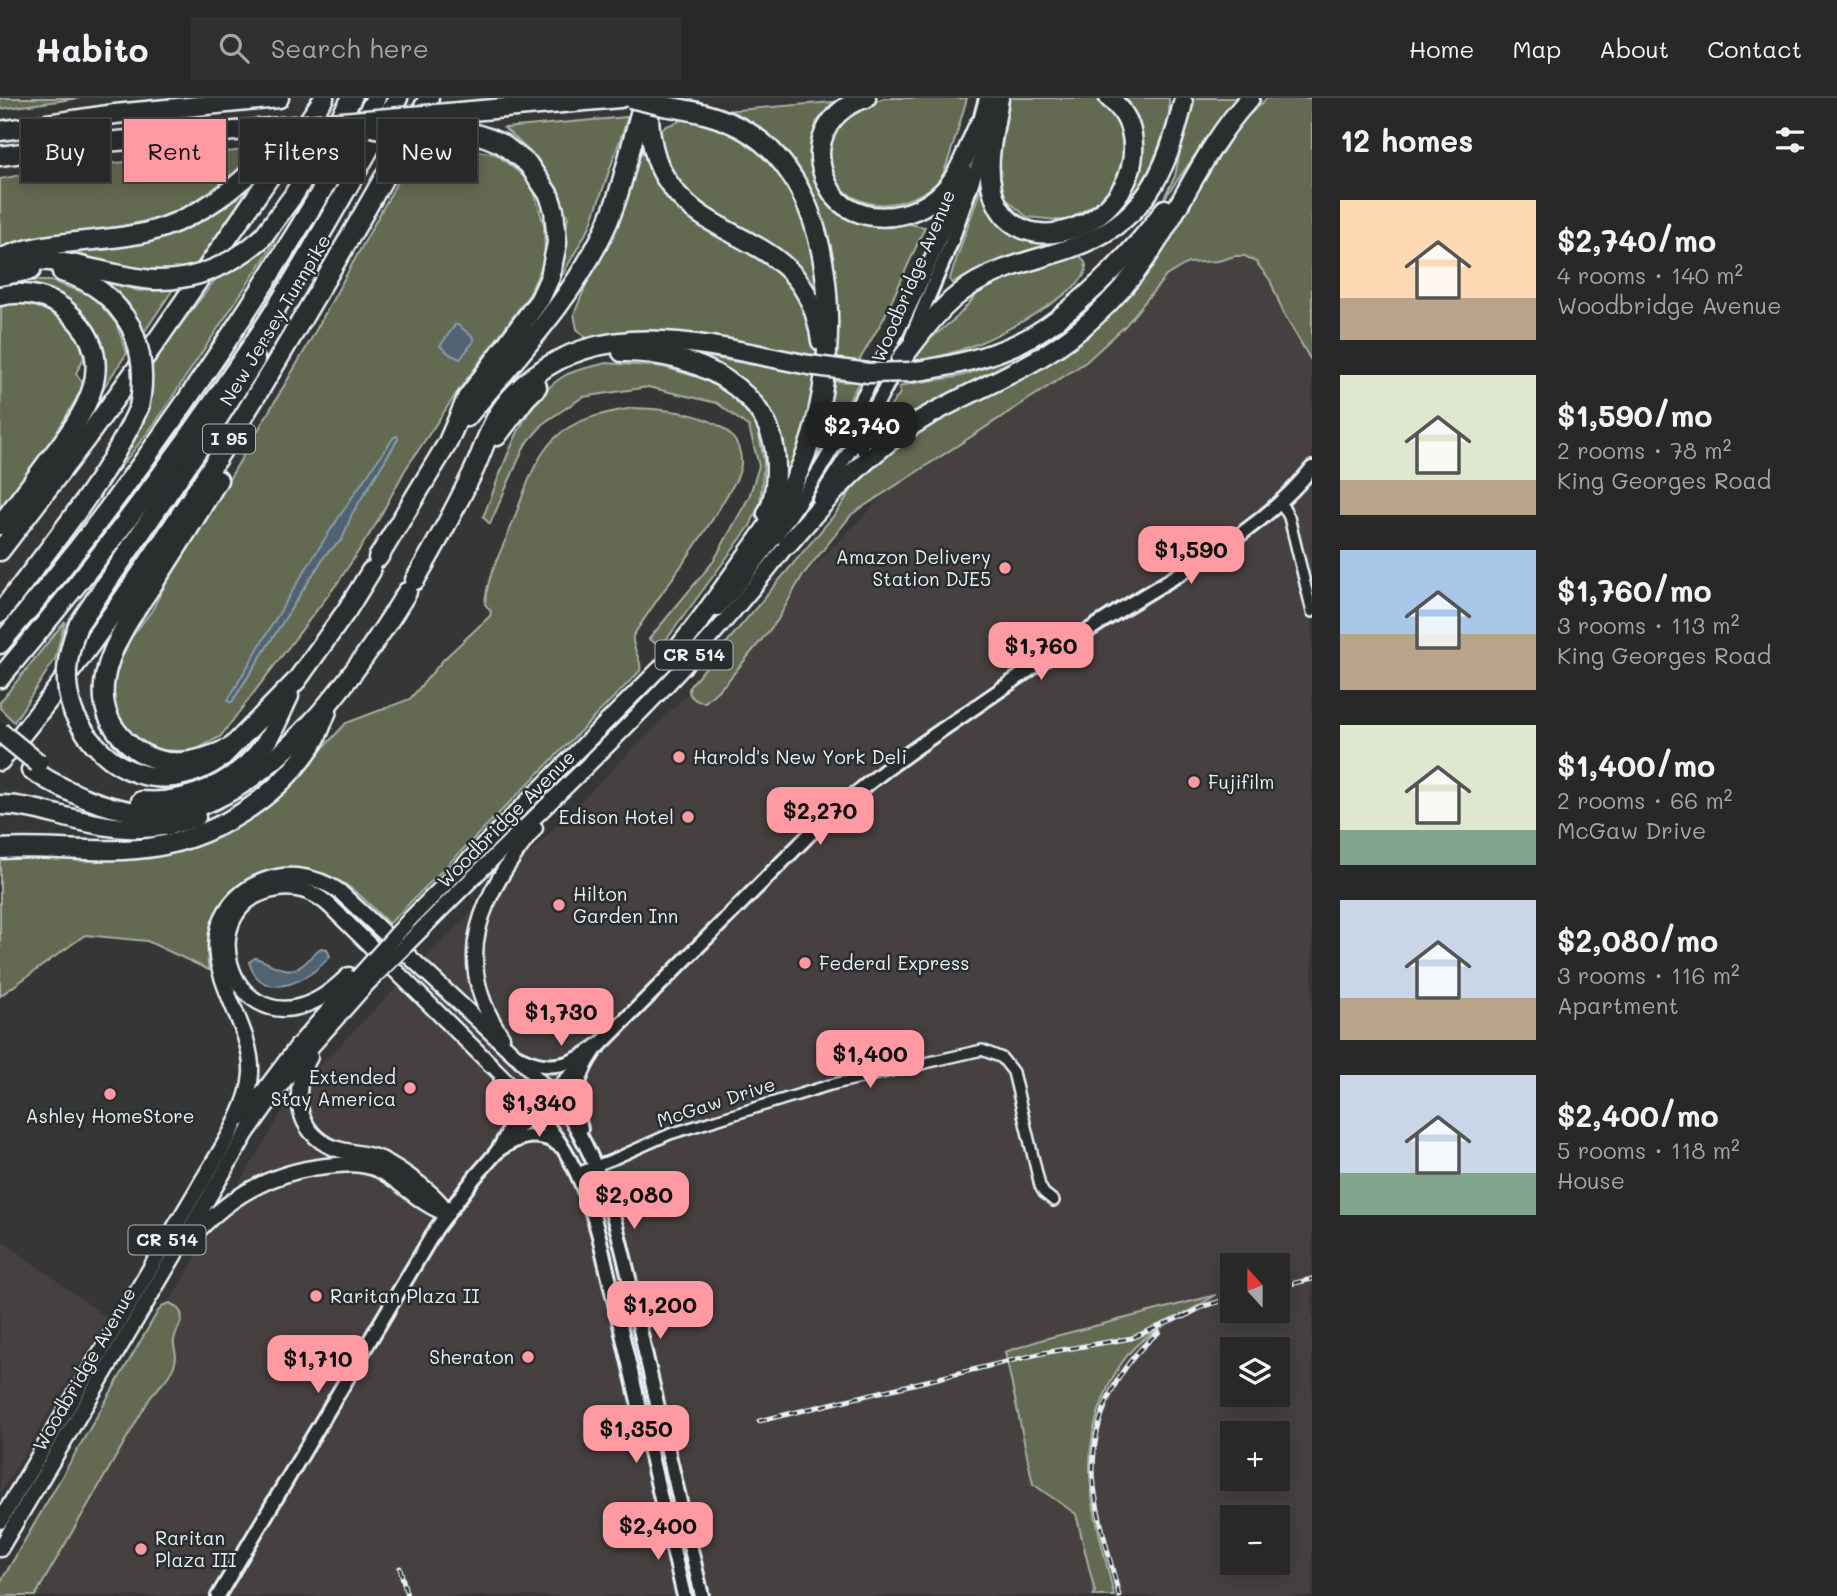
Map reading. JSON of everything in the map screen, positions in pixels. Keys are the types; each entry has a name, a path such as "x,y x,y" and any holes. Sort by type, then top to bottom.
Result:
{"highway":[{"path":"0,131 181,102 279,98"},
{"path":"0,267 17,262 48,260 131,278 155,280 170,280 208,272 235,259 261,239 293,196 352,98"},
{"name":"New Jersey Turnpike","path":"0,644 124,488 216,359 287,248 376,98"},
{"name":"New Jersey Turnpike","path":"0,678 143,500 248,351 323,229 398,98"},
{"name":"New Jersey Turnpike","path":"0,761 68,675 160,548 206,477 429,98"},
{"path":"364,121 620,98"},
{"path":"630,98 717,117 748,132 774,154 795,181 818,240 826,281 828,348 813,429 800,468 781,505 738,569 674,654"},
{"path":"866,98 845,106 835,115 822,139 820,155 821,169 834,195 845,206 860,212 895,216 911,213 926,205 951,182 979,125"},
{"path":"998,98 991,159 994,194 1004,214 1015,223 1043,233 1059,232 1090,221 1104,212 1126,185 1132,170 1133,138 1129,123 1109,98"},
{"path":"0,745 65,790 100,804 150,813 173,812 196,806 239,785 257,773 292,741 332,700 367,654 411,586 450,518 498,415 508,400 543,369 565,356 588,348 642,340 669,341 868,373 906,366 957,364 988,355 1020,342 1046,327 1096,286 1159,218 1210,139 1249,98"},
{"path":"788,544 837,487 877,450 925,418 1043,357 1091,320 1130,279 1148,255 1214,142 1249,98"},
{"path":"652,101 652,145 659,166 670,185 699,213 775,257 787,267 804,290 821,338 822,387"},
{"path":"446,444 559,304 593,253 615,205 652,101"},
{"path":"906,366 936,313 971,285 1014,265 1098,237 1120,223 1141,203 1157,179 1171,149 1183,101"},
{"path":"957,364 999,346 1041,321 1089,280 1132,234 1165,183 1181,130 1183,101"},
{"path":"0,259 45,246 149,231 196,212 237,185 321,104"},
{"path":"0,551 88,436 321,104"},
{"path":"0,732 34,767 78,785 124,799 149,801 192,795 223,781 266,742 297,680 347,610 446,444 467,398 540,299 555,260 557,226 549,195 528,164 502,144 460,131 385,130 364,125"},
{"path":"0,156 105,142 240,131"},
{"path":"297,680 209,767 172,778 154,778 136,773 106,757 83,731 74,714 66,683 66,663 78,625 205,439 276,327 312,263 323,229"},
{"path":"0,276 18,271 47,269 84,280 100,289 113,300 131,327 142,357 143,373 138,407 107,465 0,613"},
{"path":"0,296 23,293 40,296 67,310 87,334 96,366 91,395 74,428 0,525"},
{"path":"230,748 188,763 156,760 139,752 125,742 107,713 103,695 104,674 118,638 211,492 287,360 295,328"},
{"path":"477,464 525,399 547,378 586,358 610,352 637,352 660,355 704,368 733,384 753,402 768,426 775,452 775,493 738,569"},
{"path":"0,849 148,848 213,829 250,807 285,776 312,745 332,700"},
{"path":"3,805 43,811 107,828 128,830 169,826 208,812 246,791 281,760 292,741"}],"main road":[{"name":"Woodbridge Avenue","path":"0,1521 200,1185 234,1131 280,1067 410,919 717,609 751,570 799,503 861,401 904,320 958,190 986,98"},
{"name":"Woodbridge Avenue","path":"0,1549 240,1145 271,1097 359,978 421,930 592,760 736,610 788,544 906,366 986,143 998,98"},
{"path":"218,1596 408,1273 447,1213 496,1153 536,1110 810,834 863,787 1077,637 1246,531 1281,503 1312,468"},
{"path":"592,760 542,819 505,869 491,894 478,932 474,962 478,991 489,1018 515,1055 541,1065 558,1066 588,1053 606,1039"},
{"path":"200,1185 243,1105 251,1079 249,1046 218,964 217,935 223,918 245,890 265,880 299,876 316,880 339,891 515,1055 569,1115 606,1193 702,1596"},
{"path":"359,978 308,1004 282,1008 261,1003 242,988 230,967 227,946 232,922 248,902 273,889 295,888 316,895 536,1110 566,1150 578,1172 599,1236 684,1596"},
{"path":"359,978 302,1071 298,1089 302,1116 310,1130 323,1142 389,1164 437,1199 447,1213"},
{"path":"587,1149 576,1108 576,1093 582,1071 594,1052"},
{"path":"491,1065 508,1092 513,1113 507,1135 496,1153"},
{"path":"496,1153 517,1139 533,1135 551,1139 566,1150"},
{"path":"155,1286 189,1241 218,1211 254,1186 295,1171 343,1164 367,1166 384,1173 431,1207 447,1213"}],"street":[{"path":"1281,503 1289,517 1312,612"},
{"name":"McGaw Drive","path":"578,1172 670,1134 819,1088 982,1050 1002,1058 1013,1072 1040,1186 1054,1201"}],"shaded area":[{"path":"1312,98 1312,1596 0,1596 0,1587 281,1114 314,1071 908,471 1078,368"},
{"path":"0,1239 107,1318 0,1494"}],"green space":[{"path":"0,98 80,98 0,109"},
{"path":"884,98 967,98 940,180 915,197 895,203 874,204 851,196 840,186 833,175 828,149 839,124 850,113"},
{"path":"1010,98 1101,98 1113,106 1124,158 1112,189 1067,221 1027,217 1006,199 997,176"},
{"path":"1124,98 1169,98 1169,132 1151,174 1120,214 1086,233 1007,259 952,283 951,275 981,188 998,219 1022,233 1098,221 1140,134 1130,103"},
{"path":"1191,98 1240,98 1205,141 1162,202 1175,176"},
{"path":"1267,98 1312,98 1312,362 1284,314 1270,280 1256,262 1245,256 1235,256 1218,261 1188,263 1166,276 1125,326 1086,362 852,514 802,576 777,621 726,683 705,702 693,698 689,693 690,686 836,513 859,479 886,454 921,429 1046,366 1101,323 1154,266 1190,202 1234,134"},
{"path":"833,102 816,123 811,154 817,184 829,203 844,215 869,224 904,223 925,227 884,318 856,366 663,332 588,340 577,329 574,314 640,155 664,127 700,113"},
{"path":"628,117 590,226 559,281 568,216 529,151 504,128"},
{"path":"477,150 496,154 531,182 544,225 545,259 529,295 458,391 405,470 376,524 339,581 220,737 193,751 151,750 129,737 113,710 110,679 128,642 152,610 177,562 305,350 397,182 477,182"},
{"path":"240,151 240,172 229,182 183,212 119,227 40,237 0,249 0,179 21,175 21,182 110,182 110,164 124,162 124,182 226,182 226,152"},
{"path":"246,182 255,182 195,270 137,273 75,253 152,234"},
{"path":"288,216 270,250 155,423 106,486 152,392 147,369 218,276"},
{"path":"1075,255 1083,259 1086,270 1071,289 1056,300 1021,322 979,343 945,355 911,362 929,340 957,317 978,293 1012,275"},
{"path":"95,278 139,291 174,288 143,334 128,303"},
{"path":"17,281 51,281 93,296 116,323 127,353 98,396 103,373 99,340 78,310 41,291 0,287"},
{"path":"1,299 52,307 77,331 84,358 76,373 84,385 44,455 0,512"},
{"path":"1080,313 1083,317 1038,351 905,423 857,454 900,393 899,387 956,377 995,364 1039,341"},
{"path":"703,356 816,376 807,425 783,489 754,392"},
{"path":"606,363 663,367 704,379 733,397 757,424 764,462 760,503 750,526 661,647 649,639 713,562 749,497 759,466 749,427 717,403 648,387 583,397 545,422 525,445 490,524 483,517 514,440 535,403 564,376"},
{"path":"830,381 859,382 807,475"},
{"path":"633,408 683,413 717,425 730,434 738,447 741,464 736,479 702,536 633,636 640,671 389,924 362,897 339,881 303,870 276,870 259,874 244,882 221,906 209,936 209,970 147,941 85,935 0,996 0,858 129,860 188,849 218,837 249,818 301,772 346,723 410,699 444,659 490,616 491,612 485,604 491,574 530,476 544,452 562,432 578,422"},
{"path":"65,621 55,659 14,722 0,708 0,702"},
{"path":"1216,1295 1165,1324 1139,1343 1127,1355 1110,1382 1095,1423 1090,1472 1096,1521 1114,1596 1093,1596 1095,1592 1076,1514 1033,1484 1005,1352 1044,1339"},
{"path":"170,1303 177,1307 182,1316 174,1340 176,1357 170,1374 150,1398 35,1596 0,1596 0,1583 158,1311"}],"water":[{"path":"455,325 473,337 474,341 460,359 440,346"},
{"path":"397,436 398,439 352,514 342,540 326,554 232,702 229,702 308,566 371,469"},
{"path":"321,948 327,949 330,956 322,965 287,985 264,983 255,975 249,962 255,958 291,970 304,964"}],"railway":[{"path":"1290,1284 1312,1279"},
{"path":"1183,1317 1220,1301"},
{"path":"759,1421 1043,1353 1132,1338 1190,1313"},
{"path":"1119,1596 1096,1499 1093,1463 1095,1442 1107,1400 1117,1381 1129,1363 1159,1332"},
{"path":"400,1568 407,1596"}],"place":[{"name":"Amazon Delivery Station DJE5","path":"1005,568"},
{"name":"Harold's New York Deli","path":"679,757"},
{"name":"Fujifilm","path":"1194,782"},
{"name":"Edison Hotel","path":"688,817"},
{"name":"Hilton Garden Inn","path":"559,905"},
{"name":"Federal Express","path":"805,963"},
{"name":"Extended Stay America","path":"410,1088"},
{"name":"Ashley HomeStore","path":"110,1094"},
{"name":"Raritan Plaza II","path":"316,1296"},
{"name":"Sheraton","path":"528,1357"},
{"name":"Raritan Plaza III","path":"141,1549"}]}
